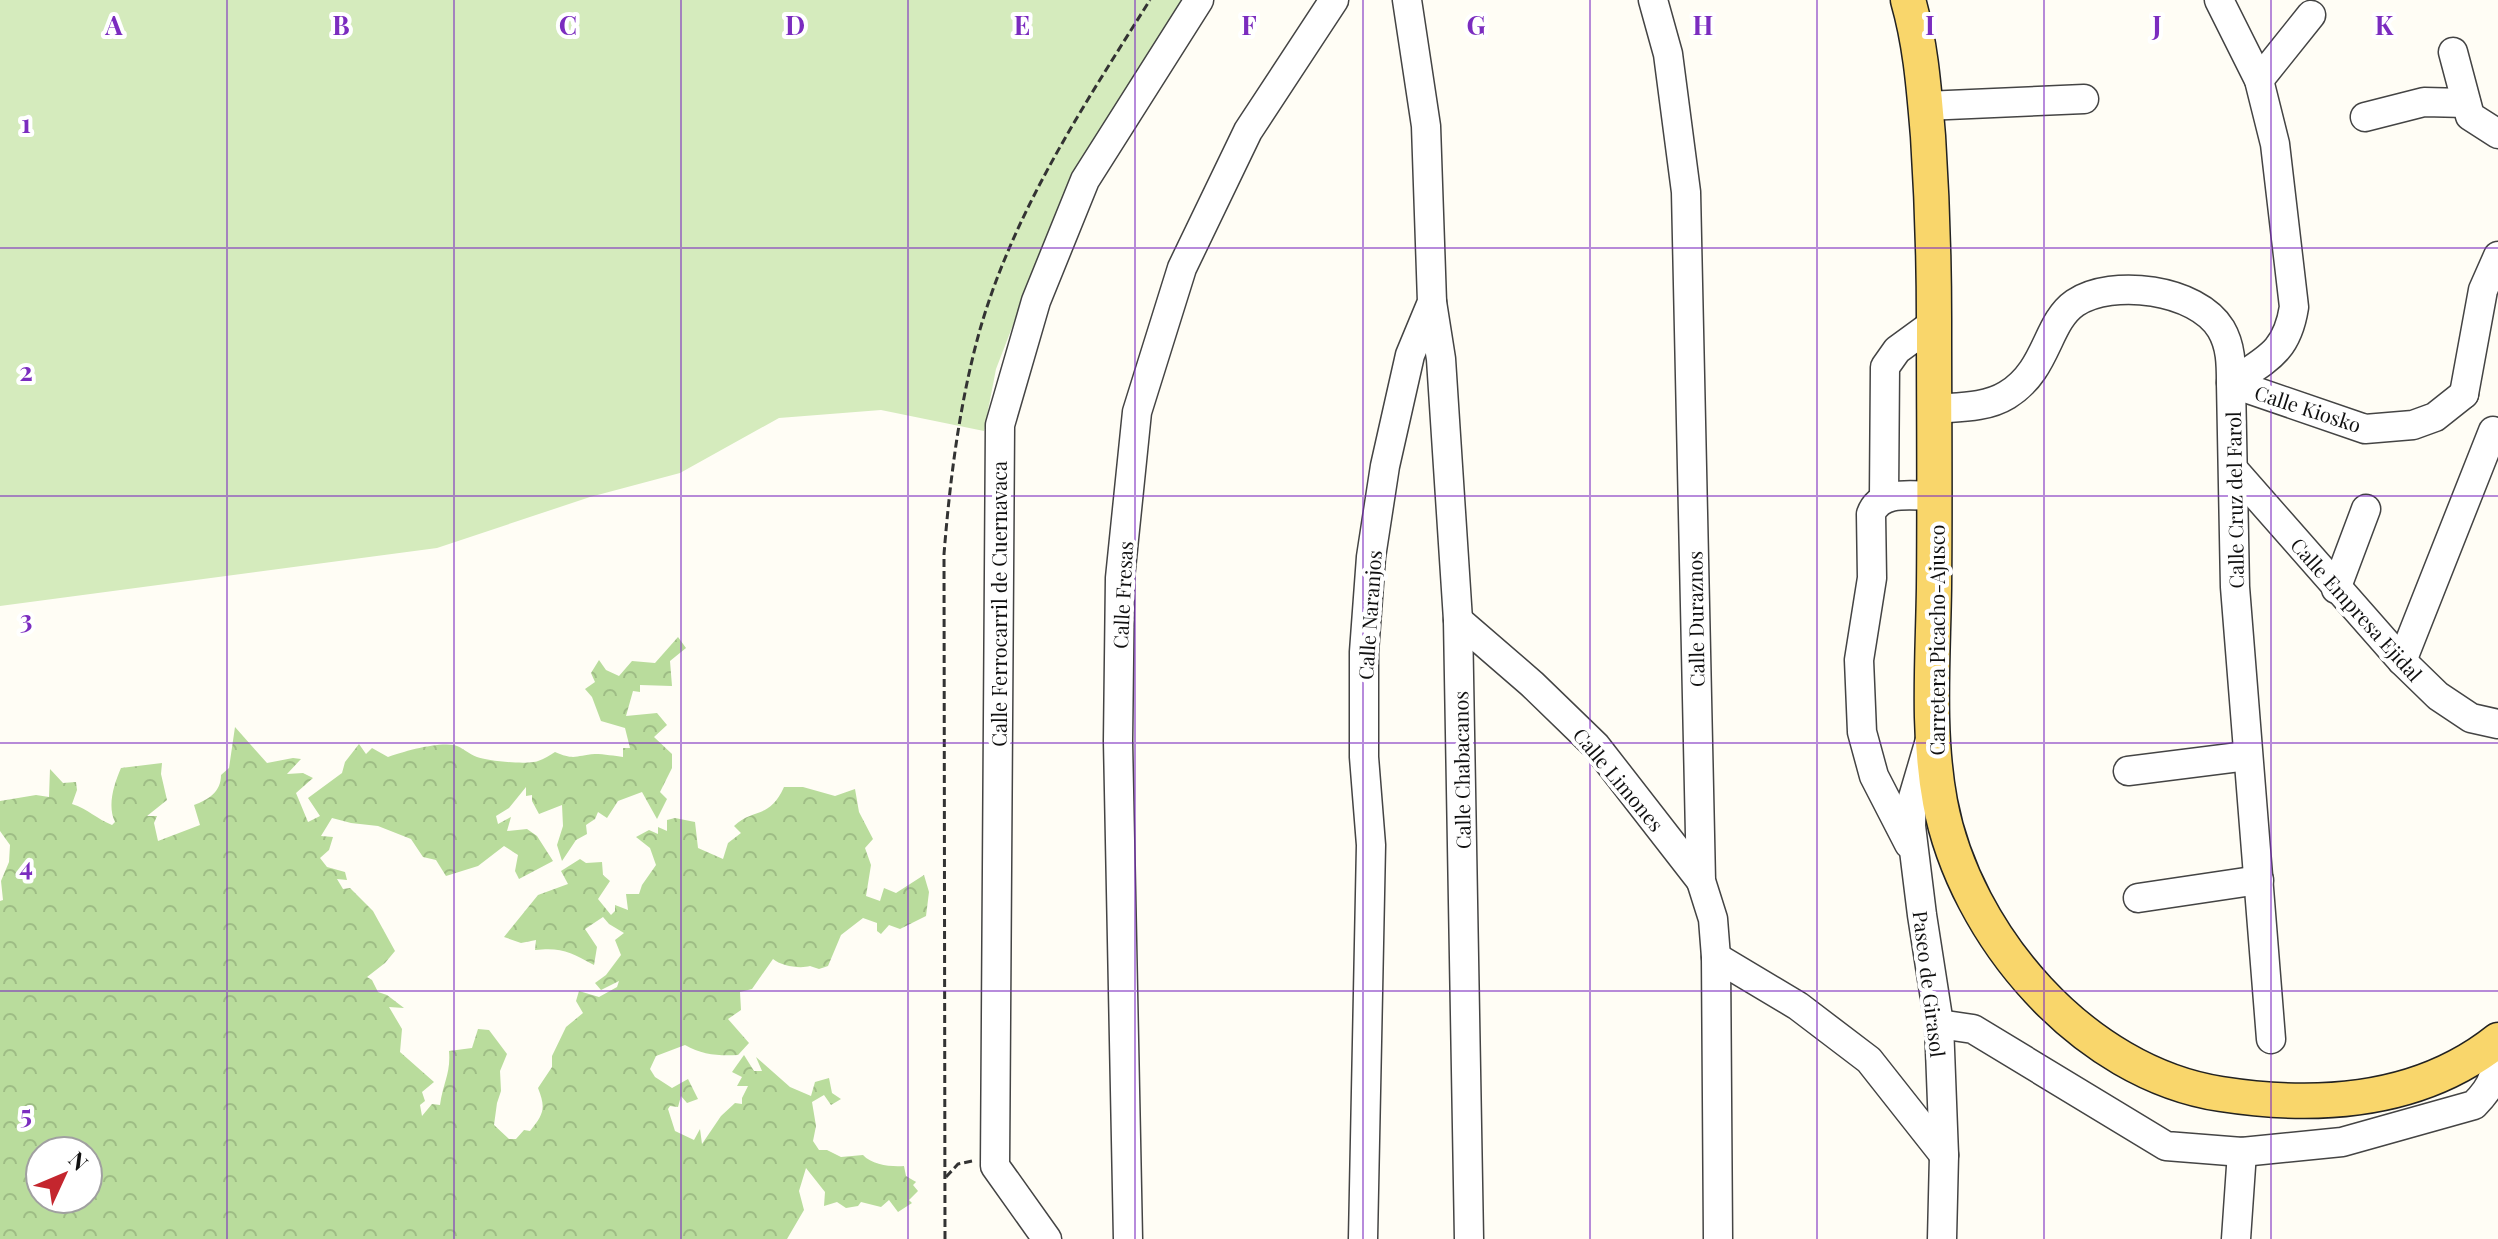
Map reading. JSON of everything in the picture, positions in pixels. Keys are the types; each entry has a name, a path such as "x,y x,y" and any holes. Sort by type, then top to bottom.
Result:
{"main road":[{"name":"Carretera Picacho-Ajusco","path":"1908,0 1919,41 1935,226 1932,732 1940,803 1951,841 1963,875 1997,937 2017,968 2076,1026 2141,1068 2209,1092 2285,1102 2321,1102 2394,1092 2460,1067 2496,1041"}],"street":[{"name":"Calle Ferrocarril de Cuernavaca","path":"995,1166 1000,425 1036,301 1085,180 1199,0"},
{"name":"Calle Fresas","path":"1128,1239 1118,741 1120,578 1137,412 1188,254 1248,131 1334,0"},
{"name":"Calle Naranjos","path":"1363,1239 1371,845 1364,757 1364,652 1371,557 1385,466 1410,355 1432,302 1426,126 1407,0"},
{"name":"Calle Duraznos","path":"1653,0 1668,54 1686,192 1701,881 1713,919 1716,957 1718,1239"},
{"name":"Calle Cruz del Farol","path":"2219,0 2259,80 2275,144 2294,307 2290,330 2273,355 2231,383 2235,587 2271,1039"},
{"path":"2259,80 2311,15"},
{"path":"2453,52 2470,116 2498,134"},
{"path":"1925,106 2084,99"},
{"path":"2365,117 2424,102 2466,103"},
{"path":"2402,661 2495,434 2464,394 2483,290 2498,256"},
{"path":"1935,409 1980,405 2004,397 2023,383 2037,366 2062,316 2074,303 2097,293 2122,289 2147,290 2170,296 2205,312 2220,327 2230,349 2231,383"},
{"name":"Calle Chabacanos","path":"1432,302 1441,359 1458,620 1469,1239"},
{"path":"1884,497 1885,367 1897,350 1934,323"},
{"name":"Calle Kiosko","path":"2231,383 2365,429 2413,425 2435,417 2464,394"},
{"name":"Calle Empresa Ejidal","path":"2234,470 2336,589 2438,696 2471,718 2498,724"},
{"path":"1914,852 1874,776 1862,732 1859,660 1872,578 1871,514 1874,505 1884,497 1935,496"},
{"path":"2336,589 2366,509"},
{"name":"Calle Limones","path":"1458,620 1532,684 1596,746 1701,881"},
{"name":"Paseo de Girasol","path":"1932,732 1912,801 1914,852 1939,1024 1944,1155 1942,1239"},
{"path":"2128,771 2247,756"},
{"path":"2138,898 2259,880"},
{"path":"1716,957 1798,1006 1869,1060 1944,1155"},
{"path":"1939,1024 1973,1029 2166,1146 2242,1152 2342,1142 2474,1105 2496,1076 2496,1041"},
{"path":"2236,1239 2242,1152"},
{"path":"995,1166 1047,1239"}],"path":[{"path":"946,1177 965,1161 995,1166"}],"green space":[{"path":"0,0 1183,0 1070,177 996,369 984,431 881,410 779,418 680,473 590,497 437,548 0,606"},
{"path":"678,637 686,648 670,661 672,686 640,685 640,692 633,691 626,716 657,713 667,725 654,737 672,754 672,768 660,792 667,799 657,819 642,792 618,801 607,818 598,812 595,819 586,825 587,834 576,840 562,861 557,845 563,826 562,805 539,814 532,795 526,796 526,787 509,808 496,816 498,824 511,817 507,831 527,829 537,836 553,861 519,879 515,871 518,855 504,846 478,866 446,876 436,860 423,857 411,839 378,826 332,818 321,836 333,837 329,850 320,858 327,867 345,872 347,880 337,879 343,889 350,888 373,911 395,951 367,977 378,992 404,1008 389,1007 402,1029 400,1052 434,1082 422,1092 425,1101 420,1105 422,1116 432,1104 440,1105 448,1072 449,1051 472,1048 478,1029 489,1030 507,1054 500,1071 501,1091 494,1125 509,1139 516,1139 524,1130 530,1131 542,1111 538,1088 552,1067 552,1056 566,1027 583,1013 576,1001 579,991 599,997 617,987 619,981 601,990 595,983 606,975 621,955 615,940 624,933 603,917 585,929 597,947 594,965 566,952 535,950 536,940 521,943 504,937 538,895 568,884 561,871 580,859 586,863 602,862 603,875 610,881 598,899 611,915 615,905 628,910 626,894 639,894 656,865 650,848 636,837 649,830 658,834 658,827 667,831 667,820 675,818 695,822 698,848 723,859 728,843 741,833 734,826 767,809 784,787 803,787 835,796 855,789 859,812 873,839 865,848 871,865 866,896 880,901 884,888 896,893 924,875 929,892 926,916 900,929 889,925 881,934 877,931 877,923 863,918 841,935 828,966 819,969 791,966 773,959 752,989 740,992 741,1010 728,1019 749,1043 738,1055 711,1054 685,1045 656,1056 650,1069 655,1077 672,1088 688,1079 698,1099 687,1103 681,1096 678,1107 670,1106 668,1109 675,1131 694,1140 700,1129 702,1144 721,1116 735,1103 742,1104 748,1086 737,1086 742,1077 732,1072 744,1055 754,1071 762,1071 756,1057 790,1087 811,1096 815,1082 829,1078 832,1093 841,1099 831,1105 824,1095 812,1102 816,1126 813,1141 819,1150 827,1150 841,1157 863,1155 882,1165 904,1166 906,1176 916,1182 913,1185 918,1191 909,1200 912,1203 898,1212 889,1200 881,1207 861,1202 858,1206 846,1208 837,1202 824,1206 825,1192 806,1168 799,1191 804,1210 787,1239 0,1239 0,901 3,900 1,881 9,862 10,845 0,831 0,801 36,795 49,797 50,769 63,783 76,782 77,790 72,804 112,825 115,822 112,795 121,768 162,763 161,774 167,800 147,816 157,816 154,823 158,841 200,825 194,805 213,794 219,786 221,775 229,768 235,727 267,763 301,759 287,774 303,773 313,778 296,793 308,822 320,816 308,798 342,773 345,762 359,744 366,754 372,748 388,757 447,744 474,756 508,762 533,762 555,752 572,757 595,754 623,757 623,748 630,748 625,728 601,721 592,697 585,689 595,682 591,673 599,660 606,670 619,676 632,661 655,663"}]}
